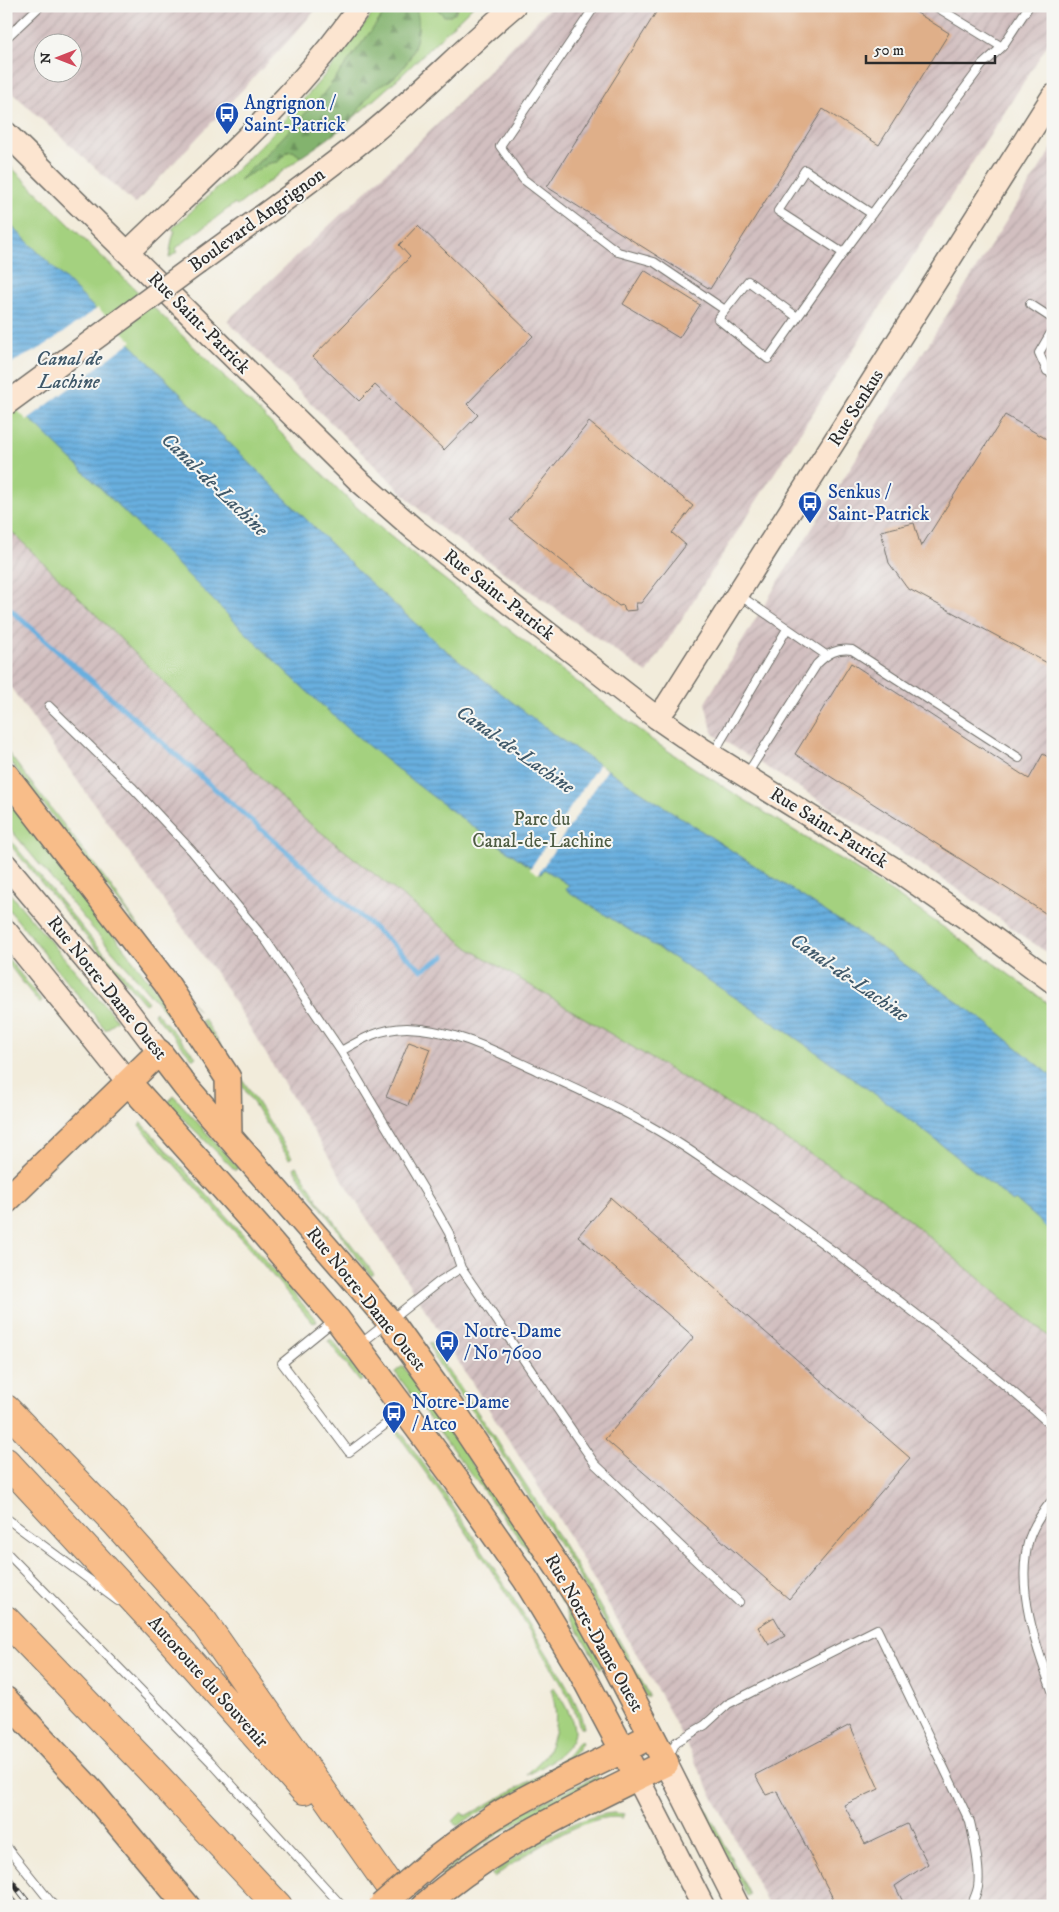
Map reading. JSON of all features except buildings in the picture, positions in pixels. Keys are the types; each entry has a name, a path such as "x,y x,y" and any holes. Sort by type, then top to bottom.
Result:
{"highway":[{"path":"6,1409 115,1522 203,1621 384,1895"},
{"name":"Autoroute du Souvenir","path":"6,1462 170,1639 384,1895 406,1906"},
{"path":"6,1620 150,1768 278,1906"}],"main road":[{"path":"128,252 269,116 313,68 360,6"},
{"name":"Boulevard Angrignon","path":"473,41 496,6"},
{"name":"Boulevard Angrignon","path":"6,404 372,133 514,6"},
{"name":"Rue Senkus","path":"657,718 738,595 1053,96"},
{"name":"Rue Saint-Patrick","path":"6,133 385,505 657,718 901,874 973,923 1053,982"},
{"path":"6,775 166,983 228,1078 229,1136"},
{"name":"Rue Notre-Dame Ouest","path":"6,865 125,1007 185,1086 389,1322 460,1421 577,1596 612,1659 664,1743 738,1906"},
{"name":"Rue Notre-Dame Ouest","path":"6,931 128,1082 337,1319 526,1580 583,1676 703,1906"},
{"path":"6,1201 159,1052"},
{"path":"6,1700 92,1792 187,1906"},
{"path":"384,1895 464,1837 530,1796 623,1750 664,1743"},
{"path":"424,1906 447,1886 542,1824 637,1777 664,1743"}],"lane":[{"path":"6,38 40,6"},
{"path":"595,6 500,146 523,179 618,252 654,262 725,310"},
{"path":"934,6 1002,47"},
{"path":"797,317 748,281 718,319 768,359 843,253 982,65 1002,47 1029,6"},
{"path":"843,253 778,210 805,170 872,214"},
{"path":"1030,304 1053,319"},
{"path":"1053,329 1039,353 1047,371 1053,374"},
{"path":"738,595 826,655"},
{"path":"714,756 720,742 787,629"},
{"path":"746,776 817,664 826,655 841,649 852,650 1019,758"},
{"path":"49,706 132,787 192,851 267,942 341,1051 449,1233 461,1268 595,1464 739,1602"},
{"path":"341,1051 387,1029 408,1028 452,1034 504,1055 638,1119 686,1148 789,1218 916,1313 1000,1380 1053,1427"},
{"path":"358,1346 440,1281 461,1268"},
{"path":"337,1319 282,1363 349,1452 404,1410"},
{"path":"1053,1499 1043,1511 1030,1538 1026,1554 1025,1572 1030,1622 1053,1693"},
{"path":"6,1518 123,1605"},
{"path":"6,1552 210,1762 342,1906"},
{"path":"131,1610 170,1639"},
{"path":"664,1743 705,1725 728,1704 742,1696 877,1629 970,1822 976,1851 979,1881 971,1906"},
{"path":"6,1846 54,1906"}],"shaded area":[{"path":"13,6 319,6 135,204 6,87 6,13"},
{"path":"551,6 1053,6 1053,36 647,673 438,526 227,321 441,121"},
{"path":"1053,147 1053,957 963,893 880,838 713,734 705,703 780,579"},
{"path":"6,526 299,815 470,949 881,1197 1053,1340 1053,1906 769,1906 667,1707 556,1514 357,1203 222,982 6,681"}],"green space":[{"path":"378,6 390,6 321,97 264,157 241,178 270,163 278,162 287,152 293,151 301,157 237,206 234,204 175,249 177,252 169,258 175,231 172,229 258,149 283,122 332,66"},
{"path":"390,6 411,6 416,9 418,18 417,37 414,46 410,56 399,72 391,80 373,91 345,125 301,157 293,151 287,152 278,162 270,163 239,180 264,157 321,97"},
{"path":"411,6 435,6 440,12 455,13 459,6 473,6 403,74 352,119 372,91 405,65 410,58 416,40 417,28 416,9"},
{"path":"435,6 459,6 451,16 444,16"},
{"name":"Parc du Canal-de-Lachine","path":"6,162 352,503 385,532 652,740 707,777 899,897 966,943 1053,1007 1053,1340 881,1197 470,949 299,815 6,526"},
{"path":"6,750 104,877 198,1011 115,897 6,756"},
{"path":"6,794 180,1022 177,1025 88,923 6,824"},
{"path":"6,835 91,938 148,1002 145,1004 83,933 6,840"},
{"path":"6,889 117,1020 106,1030 6,906"},
{"path":"6,956 42,1001 39,1003 6,961"},
{"path":"155,1011 196,1057 193,1059 153,1013"},
{"path":"204,1019 292,1157 289,1159 201,1021"},
{"path":"174,1096 238,1168 235,1170 167,1103"},
{"path":"141,1122 247,1239 317,1321 313,1323 244,1242 139,1125"},
{"path":"297,1166 321,1205 374,1274 371,1276 301,1180 294,1168"},
{"path":"331,1339 363,1379 360,1382 328,1341"},
{"path":"429,1343 432,1343 442,1362 498,1442 577,1567 649,1695 646,1697 565,1553 489,1434 435,1359"},
{"path":"403,1366 555,1581 604,1665 600,1668 567,1611 566,1605 563,1604 539,1565 395,1372"},
{"path":"400,1431 473,1536 560,1674 577,1706 584,1728 580,1728 567,1694 519,1613 468,1535 397,1433"},
{"path":"554,1687 571,1719 574,1730 573,1737 564,1751 541,1768 527,1775 543,1758 552,1742 556,1715 551,1689"},
{"path":"579,1741 582,1742 576,1752 546,1776 457,1826 453,1821 462,1812 466,1816 546,1772 566,1757"},
{"path":"597,1776 599,1780 517,1823 478,1848 442,1877 440,1875 464,1854 524,1811"},
{"path":"696,1789 750,1895 747,1896 693,1791"},
{"path":"614,1813 625,1814 623,1818 609,1817 574,1828 538,1847 494,1877 491,1875 534,1845 566,1827 582,1820"}],"water":[{"name":"Canal de Lachine","path":"6,220 361,574 438,644 557,737 880,947 987,1023 1053,1077 1053,1233 1015,1200 1013,1202 913,1122 816,1052 710,981 566,890 569,885 544,869 541,874 454,813 371,748 276,662 6,396"}],"pier":[{"path":"98,308 132,341 27,420 6,399 6,368 15,361 41,348"},
{"path":"599,764 607,770 538,874 530,869"}],"waterway":[{"path":"6,606 422,970 444,956"}],"railway":[{"path":"6,1874 31,1906"},
{"path":"6,1893 17,1906"}],"place":[{"name":"Angrignon / Saint-Patrick","path":"227,135"},
{"name":"Senkus / Saint-Patrick","path":"810,524"},
{"name":"Notre-Dame / No 7600","path":"447,1363"},
{"name":"Notre-Dame / Atco","path":"394,1434"}],"water label":[{"name":"Canal-de-Lachine","path":"214,485"},
{"name":"Canal-de-Lachine","path":"515,750"},
{"name":"Canal-de-Lachine","path":"849,978"}]}
